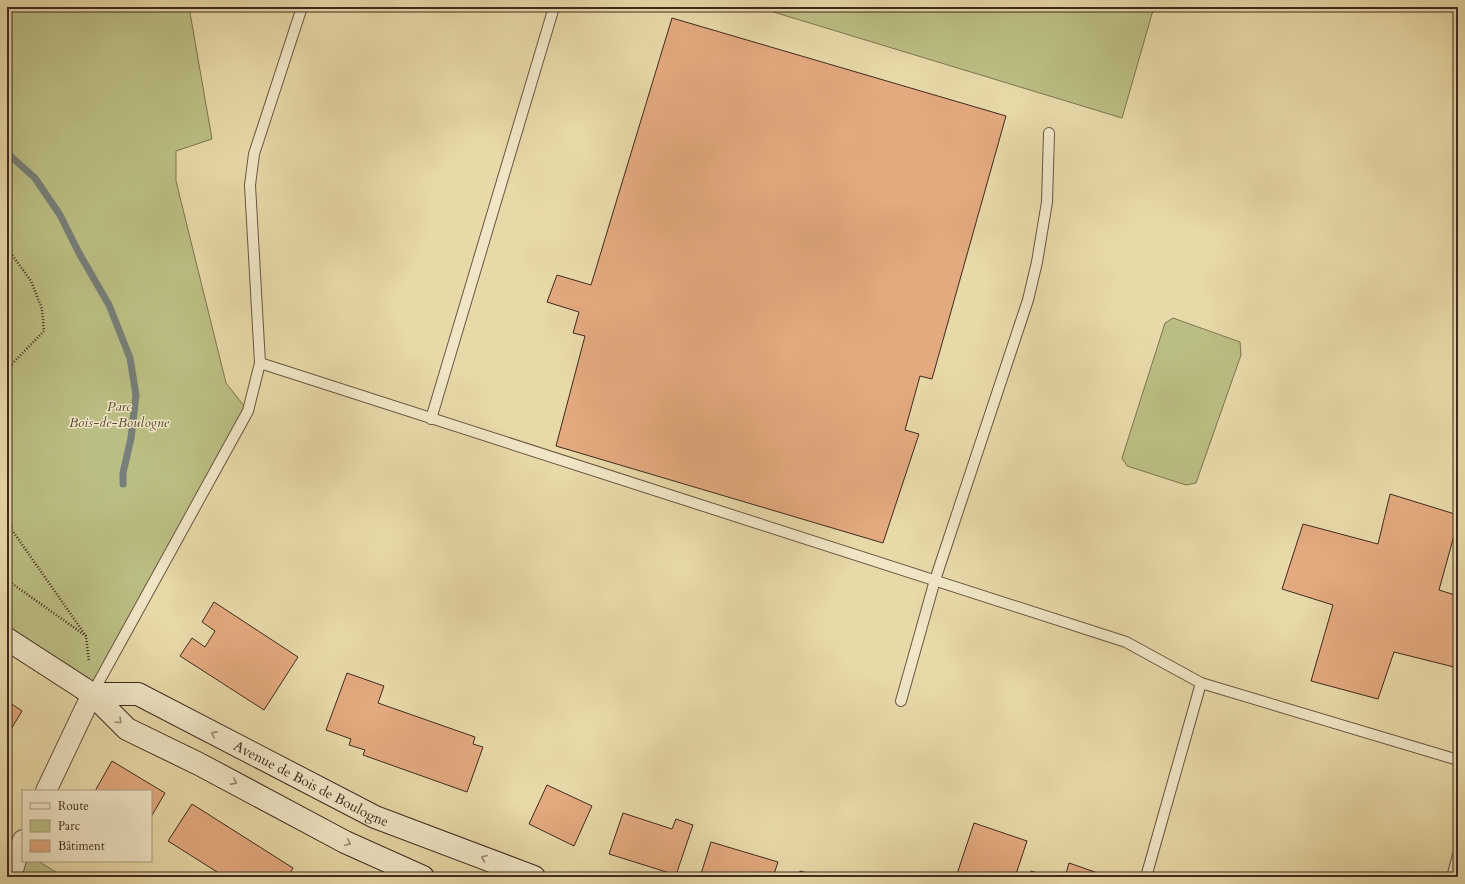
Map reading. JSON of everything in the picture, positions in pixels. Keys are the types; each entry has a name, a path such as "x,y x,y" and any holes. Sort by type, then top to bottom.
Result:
{"street":[{"path":"7,639 92,694 127,729 199,764 345,842 423,877"},
{"path":"46,790 92,694"},
{"name":"Avenue de Bois de Boulogne","path":"92,694 138,694 375,817 534,877"},
{"path":"11,877 22,842"}],"lane":[{"path":"92,694 248,411 260,364 250,192 254,154 302,7"},
{"path":"431,419 554,7"},
{"path":"901,701 935,580 1028,300 1037,262 1047,202 1049,133"},
{"path":"260,364 1126,642 1201,683 1458,760"},
{"path":"1146,877 1201,683"},
{"path":"1452,877 1458,855"}],"path":[{"path":"7,248 31,281 42,309 44,331 7,369"},
{"path":"7,256 12,255"},
{"path":"7,500 12,530 86,636 92,694"},
{"path":"7,580 86,636"}],"green space":[{"name":"Parc Bois-de-Boulogne","path":"7,7 189,7 212,139 176,151 176,181 226,383 248,411 92,694 7,639"},
{"path":"757,7 1154,7 1122,118"},
{"path":"1173,318 1240,342 1241,355 1196,483 1186,485 1127,466 1122,458 1165,323"},
{"path":"22,862 40,862 64,877 11,877"}],"building":[{"path":"672,18 1006,116 932,379 920,376 905,430 919,434 883,543 556,446 585,336 573,333 579,312 547,302 557,275 591,285"},
{"path":"1390,494 1458,515 1458,521 1439,590 1458,596 1458,668 1394,652 1378,699 1311,681 1333,605 1282,589 1303,524 1378,544"},
{"path":"214,602 298,657 264,710 180,656 192,638 205,647 215,631 202,622"},
{"path":"347,673 384,686 378,703 475,737 473,744 483,747 467,792 363,755 365,750 349,745 351,739 326,730"},
{"path":"7,701 22,711 7,736"},
{"path":"112,761 165,793 152,815 152,790 96,790"},
{"path":"547,785 592,806 574,846 529,824"},
{"path":"192,804 293,868 288,877 225,877 168,841"},
{"path":"623,813 672,829 676,819 693,825 676,875 609,854"},
{"path":"974,823 1027,841 1015,877 956,877"},
{"path":"711,842 778,862 773,877 700,877"},
{"path":"1069,863 1095,872 1093,877 1065,877"},
{"path":"800,871 821,877 798,877"},
{"path":"1031,871 1050,877 1029,877"}],"waterway":[{"path":"7,153 35,178 60,215 79,253 109,305 130,358 136,395 131,438 123,473 123,484"}]}
